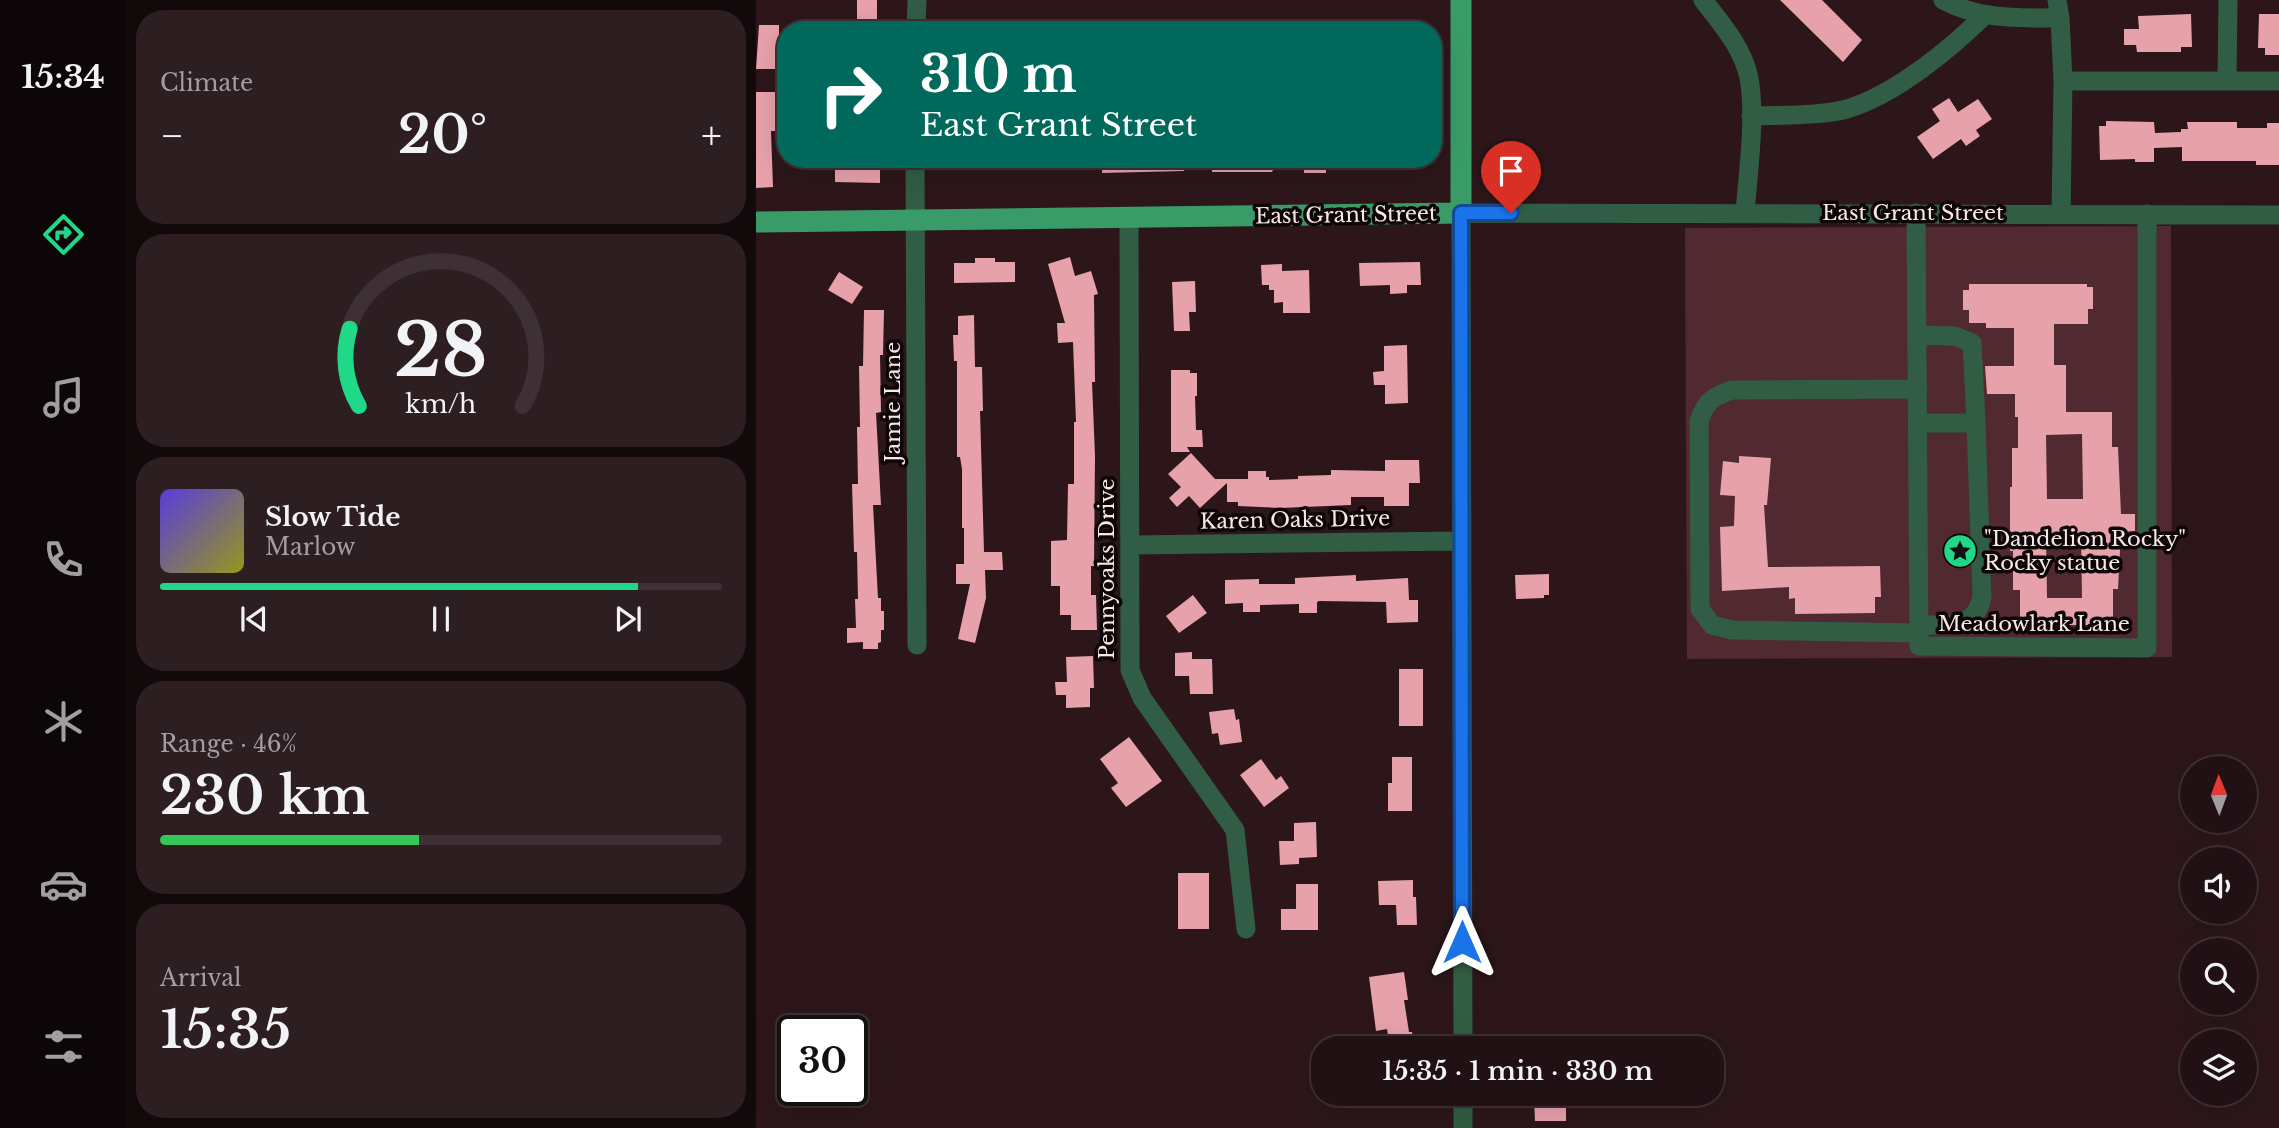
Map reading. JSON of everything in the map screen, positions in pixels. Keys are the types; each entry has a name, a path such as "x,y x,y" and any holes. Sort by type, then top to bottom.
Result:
{"main road":[{"path":"1461,0 1461,213"},
{"name":"East Grant Street","path":"756,222 1461,213"}],"street":[{"path":"916,21 917,0"},
{"path":"1703,0 1727,30 1741,55 1749,78 1751,116 1745,213"},
{"path":"1943,0 1958,8 1985,15 2059,9 2063,81 2060,214"},
{"path":"2227,81 2228,0"},
{"path":"1751,116 1846,109 1874,97 1921,70 1985,15"},
{"path":"2063,81 2279,81"},
{"name":"Jamie Lane","path":"915,168 917,645"},
{"path":"1461,213 1463,1036"},
{"name":"East Grant Street","path":"1461,213 2279,215"},
{"name":"Meadowlark Lane","path":"1916,214 1919,646 2147,648 2147,214"},
{"name":"Pennyoaks Drive","path":"1129,219 1130,670 1142,698 1235,830 1246,929"},
{"path":"1917,335 1955,336 1972,343 1982,597 1980,606 1969,621 1919,629 1732,630 1713,625 1700,609 1699,421 1704,404 1732,390 1917,389"},
{"path":"1918,423 1976,423"},
{"name":"Karen Oaks Drive","path":"1130,545 1461,541"},
{"path":"1463,1106 1463,1128"}],"shaded area":[{"path":"2171,226 2172,657 1687,659 1685,228"}],"building":[{"path":"857,0 877,0 877,21 857,21"},
{"path":"1780,0 1822,0 1862,40 1843,62"},
{"path":"2191,14 2192,47 2181,47 2181,52 2137,52 2136,45 2124,45 2124,29 2139,29 2138,16"},
{"path":"2259,14 2279,14 2279,55 2265,55 2265,48 2258,48"},
{"path":"759,25 777,25 777,69 756,69"},
{"path":"756,92 777,92 777,131 771,131 773,187 756,188"},
{"path":"1949,98 1958,112 1978,99 1992,119 1976,130 1980,136 1966,146 1961,139 1933,159 1917,137 1940,121 1932,109"},
{"path":"2106,121 2154,122 2155,133 2181,132 2181,129 2188,129 2187,122 2237,122 2237,128 2267,128 2267,123 2279,123 2279,165 2256,165 2256,161 2182,161 2182,147 2154,148 2154,162 2135,162 2135,159 2100,160 2099,126 2106,126"},
{"path":"835,168 880,168 880,183 835,182"},
{"path":"1102,168 1184,168 1184,171 1102,173"},
{"path":"1212,168 1273,168 1272,172 1212,172"},
{"path":"1304,168 1326,168 1326,173 1304,173"},
{"path":"1070,257 1075,276 1091,271 1098,294 1094,295 1094,566 1091,566 1091,595 1096,595 1097,630 1071,630 1071,615 1060,615 1060,586 1051,586 1051,541 1067,540 1068,484 1074,484 1076,422 1073,342 1058,343 1057,323 1065,323 1048,264"},
{"path":"975,258 1015,262 1015,282 954,283 954,263 975,263"},
{"path":"1420,262 1421,285 1407,285 1407,293 1390,294 1390,285 1360,286 1359,263"},
{"path":"1282,264 1282,271 1309,270 1310,313 1283,313 1283,302 1274,303 1274,290 1269,290 1269,285 1262,285 1261,265"},
{"path":"839,272 863,287 852,304 828,290"},
{"path":"1195,281 1196,312 1189,312 1190,331 1174,331 1172,282"},
{"path":"1969,284 2087,284 2087,287 2093,287 2093,309 2088,309 2088,324 2054,324 2054,365 2066,365 2066,412 2112,412 2112,447 2118,447 2121,514 2135,514 2135,531 2121,532 2118,589 2113,589 2113,625 2020,625 2020,590 2013,590 2013,551 2010,551 2012,448 2018,448 2015,394 1987,394 1985,366 2014,366 2014,328 1986,328 1986,323 1969,323 1969,310 1963,310 1963,290 1969,290","holes":["2082,434 2083,499 2047,499 2046,435","2081,533 2082,598 2047,598 2046,534"]},
{"path":"864,310 884,310 883,355 880,355 881,412 876,413 881,505 873,505 878,598 881,598 881,611 884,611 884,630 881,630 878,649 863,649 863,642 847,643 847,628 856,628 855,599 858,599 852,484 858,484 859,366 863,366"},
{"path":"974,315 975,367 982,367 983,411 980,411 984,552 1002,552 1003,570 985,570 986,598 975,643 958,639 970,584 956,584 956,564 964,564 964,528 962,469 960,457 957,457 957,361 954,361 953,335 958,335 958,316"},
{"path":"1407,345 1408,403 1385,404 1385,385 1374,385 1373,372 1384,371 1384,346"},
{"path":"1171,370 1190,370 1190,373 1197,373 1196,430 1202,430 1203,447 1187,447 1190,452 1171,452"},
{"path":"1191,453 1215,479 1248,479 1248,471 1266,471 1269,480 1331,475 1331,470 1385,471 1385,460 1419,460 1420,483 1409,483 1409,506 1384,506 1384,497 1351,497 1351,505 1280,508 1238,506 1238,502 1227,502 1227,483 1200,508 1189,496 1177,507 1169,498 1181,487 1168,474"},
{"path":"1739,456 1771,458 1767,505 1764,505 1768,567 1880,566 1881,597 1875,597 1875,613 1795,614 1795,598 1789,599 1789,587 1722,591 1720,527 1734,526 1735,496 1720,495 1723,461 1739,463"},
{"path":"1549,574 1549,595 1544,595 1544,598 1516,599 1515,575"},
{"path":"1356,575 1356,581 1408,578 1409,600 1418,600 1418,622 1387,623 1386,602 1319,601 1317,613 1299,613 1299,604 1260,605 1260,612 1243,612 1243,603 1225,604 1225,580 1259,579 1259,584 1295,584 1295,578"},
{"path":"1193,595 1207,613 1179,633 1166,616"},
{"path":"1192,652 1192,659 1212,659 1213,694 1190,694 1189,676 1175,676 1175,653"},
{"path":"1093,656 1094,688 1090,688 1090,707 1066,708 1066,695 1056,695 1055,682 1067,682 1066,657"},
{"path":"1399,669 1423,669 1423,726 1399,726"},
{"path":"1234,709 1236,720 1239,719 1242,742 1220,745 1218,733 1212,734 1209,712"},
{"path":"1129,737 1162,781 1126,807 1111,788 1118,783 1100,759"},
{"path":"1392,757 1412,757 1412,811 1388,811"},
{"path":"1261,759 1276,780 1281,776 1289,788 1264,807 1240,775"},
{"path":"1316,822 1317,857 1299,858 1299,864 1280,865 1279,841 1294,841 1294,823"},
{"path":"1178,873 1209,873 1209,929 1178,929"},
{"path":"1413,880 1417,925 1397,925 1396,905 1379,905 1378,881"},
{"path":"1296,884 1318,884 1318,930 1281,930 1281,909 1296,909"},
{"path":"1404,972 1408,1000 1404,1000 1409,1032 1412,1032 1412,1036 1388,1036 1387,1029 1376,1031 1369,977"},
{"path":"1534,1106 1566,1106 1566,1121 1535,1121"}],"place":[{"name":"\"Dandelion Rocky\" Rocky statue","path":"1960,551"}],"route":[{"path":"1462,942 1461,213 1511,213"}]}
